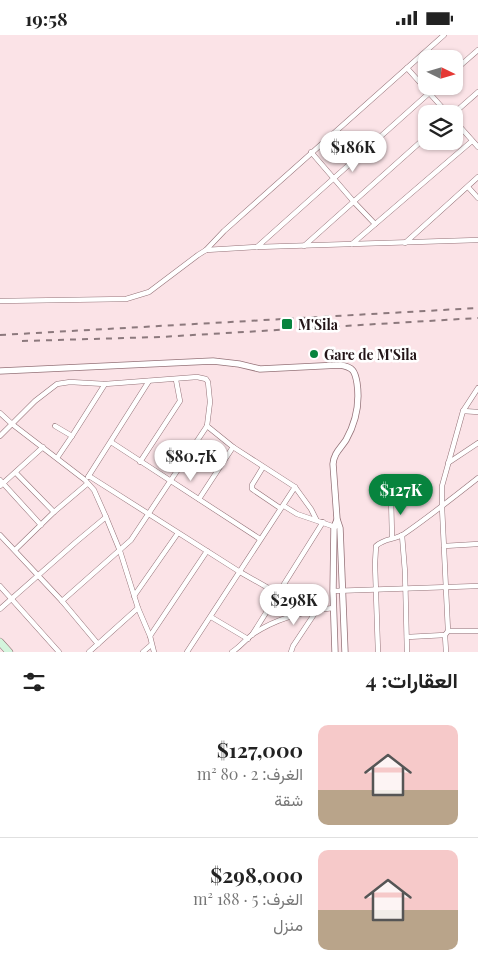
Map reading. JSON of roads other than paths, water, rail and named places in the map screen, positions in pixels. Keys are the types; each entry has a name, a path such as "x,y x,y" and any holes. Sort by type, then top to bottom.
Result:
{"main road":[{"path":"0,642 6,651"}],"street":[{"path":"0,301 126,299 148,292 206,250 224,231 311,152 444,35"},
{"path":"463,63 478,50"},
{"path":"407,68 418,80"},
{"path":"257,247 428,95"},
{"path":"432,95 440,105"},
{"path":"463,106 477,96"},
{"path":"463,130 478,147"},
{"path":"352,244 472,141"},
{"path":"304,246 418,144"},
{"path":"311,152 375,224"},
{"path":"405,243 478,177"},
{"path":"468,187 478,198"},
{"path":"206,250 478,241"},
{"path":"0,371 213,361 260,369 340,365 352,368 355,372 357,386 357,414 345,442 334,457 337,519 333,591 335,652"},
{"path":"0,436 35,401 57,384 70,382 105,384 196,377 206,379 208,382 210,402 208,426 131,540 62,601"},
{"path":"140,462 180,401 176,380"},
{"path":"15,550 87,480 149,381"},
{"path":"56,458 105,384"},
{"path":"446,652 442,486 463,411 478,388"},
{"path":"463,411 478,412"},
{"path":"0,413 87,480 149,513 240,572 277,593"},
{"path":"55,426 72,436"},
{"path":"208,426 233,447 295,487 316,519"},
{"path":"111,442 260,539"},
{"path":"447,463 478,443"},
{"path":"41,525 1,483 16,473 44,447"},
{"path":"200,499 233,447"},
{"path":"263,467 252,485 252,489 282,507 337,527"},
{"path":"16,473 54,512"},
{"path":"378,652 376,546 392,537 402,535 442,507 478,478"},
{"path":"87,480 94,490 120,551 154,652"},
{"path":"187,652 295,487"},
{"path":"391,496 392,537"},
{"path":"0,609 106,517"},
{"path":"250,637 323,522"},
{"path":"337,527 345,652"},
{"path":"134,596 178,533"},
{"path":"0,535 62,601 98,644"},
{"path":"402,535 406,589 407,652"},
{"path":"444,546 478,544"},
{"path":"150,636 207,551"},
{"path":"0,586 59,652"},
{"path":"333,591 478,586"},
{"path":"234,651 250,637 280,619 333,607"},
{"path":"89,652 138,608"},
{"path":"291,652 317,610"},
{"path":"211,617 250,637"},
{"path":"407,637 478,631"},
{"path":"143,652 151,645"}],"railway":[{"path":"0,335 478,308"},
{"path":"22,341 160,337 478,318"}],"place":[{"name":"M'Sila","path":"287,324"},
{"name":"Gare de M'Sila","path":"314,354"}]}
